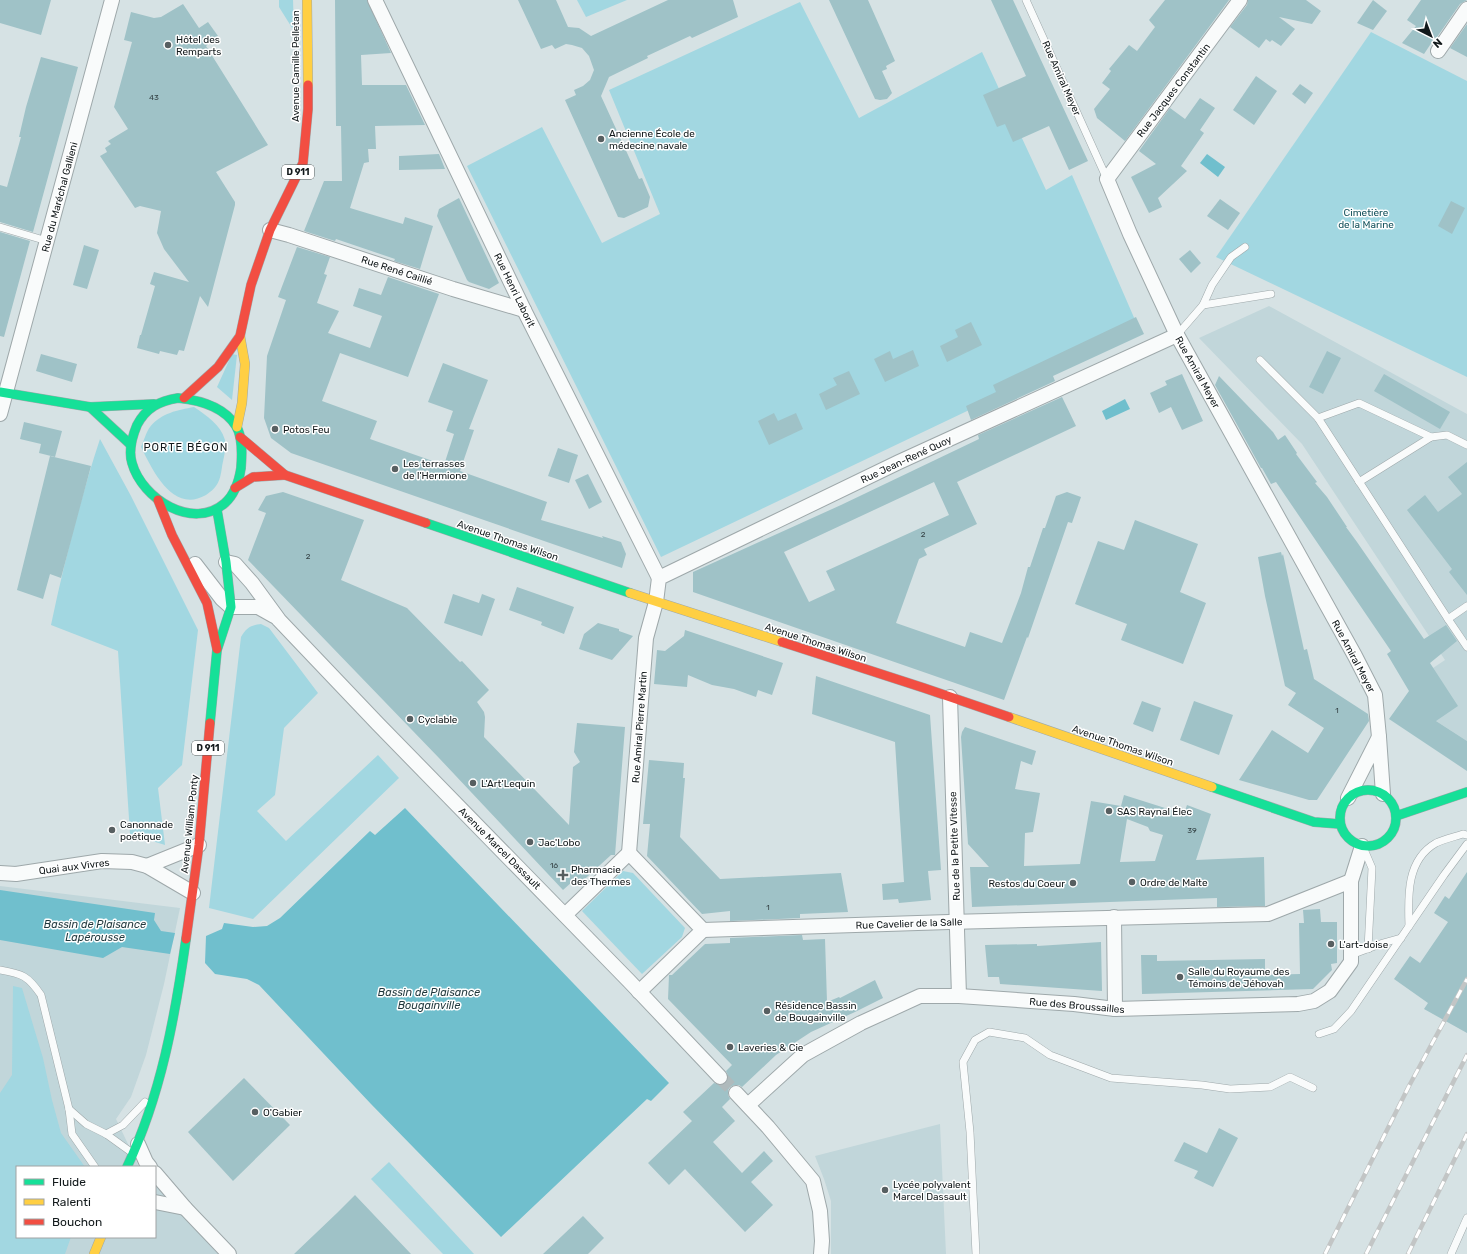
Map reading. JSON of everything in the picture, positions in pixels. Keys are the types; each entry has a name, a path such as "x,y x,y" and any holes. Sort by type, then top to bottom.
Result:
{"main road":[{"name":"Avenue Camille Pelletan","path":"184,398 218,367 240,336 251,285 270,230 303,163 308,109 307,0"},
{"name":"Avenue Camille Pelletan","path":"237,427 242,403 246,364 240,336"},
{"path":"3,393 90,407 154,404 165,399 184,398 200,401 216,407 237,427 242,453 240,470 235,488 230,498 217,510 201,514 192,514 174,508 158,500 144,484 134,469 131,456 131,445 134,431 141,418 154,404"},
{"path":"90,407 131,445"},
{"name":"Avenue Thomas Wilson","path":"240,437 285,475 656,602 950,697 1314,822 1340,824"},
{"name":"Avenue Thomas Wilson","path":"235,488 253,477 285,475"},
{"name":"Avenue William Ponty","path":"158,500 172,535 207,603 218,650"},
{"name":"Avenue William Ponty","path":"192,898 199,845 218,650 231,607 226,562 217,510"},
{"path":"1365,790 1383,794 1394,807 1396,816 1395,824 1388,837 1381,843 1372,846 1362,846 1354,843 1348,838 1343,832 1340,824 1340,814 1343,805 1348,798 1356,792 1365,790"},
{"path":"1396,816 1467,792"},
{"name":"D 911","path":"126,1166 135,1149 157,1089 171,1034 181,978 192,898"},
{"path":"94,1254 101,1238"}],"street":[{"name":"Rue du Maréchal Gallieni","path":"0,414 3,393 112,0"},
{"name":"Rue Henri Laborit","path":"375,0 524,310 659,578"},
{"name":"Rue Jacques Constantin","path":"1107,179 1240,0"},
{"path":"1438,52 1467,9"},
{"name":"Rue Amiral Meyer","path":"1107,179 1130,234 1177,335 1355,656 1375,696 1383,794"},
{"name":"Rue René Caillié","path":"270,230 453,289 524,310"},
{"name":"Rue Jean-René Quoy","path":"659,578 899,462 1177,335"},
{"name":"D 911","path":"172,535 222,599 231,607"},
{"name":"Avenue Marcel Dassault","path":"226,562 235,564 252,583 279,620 720,1077"},
{"path":"656,602 659,578"},
{"name":"Rue Amiral Pierre Martin","path":"629,853 646,638 656,602"},
{"name":"Avenue Marcel Dassault","path":"231,607 258,607 279,620"},
{"name":"Rue de la Petite Vitesse","path":"950,697 959,996"},
{"path":"1348,798 1379,737"},
{"path":"147,866 199,845"},
{"name":"Rue des Broussailles","path":"748,1105 803,1055 861,1023 920,996 959,996 1074,1004 1115,1009 1298,1004 1314,1001 1330,991 1351,962 1351,881 1362,846"},
{"path":"565,915 629,853 703,930 639,992"},
{"name":"Quai aux Vivres","path":"0,873 16,874 102,861 132,862 147,866 192,898"},
{"name":"Rue Cavelier de la Salle","path":"703,930 1114,917 1268,914 1351,881"},
{"path":"1114,917 1115,1009"},
{"path":"736,1093 791,1154 813,1181 820,1211 822,1241 821,1254"},
{"path":"135,1149 148,1165"},
{"path":"156,1174 185,1208 229,1254"},
{"path":"156,1202 185,1208"}],"lane":[{"name":"Rue Amiral Meyer","path":"1026,0 1107,179"},
{"path":"0,227 46,241"},
{"path":"1177,335 1203,305 1212,285 1231,257 1245,247"},
{"path":"1203,305 1271,294"},
{"path":"1260,360 1318,418 1467,647"},
{"path":"1318,418 1359,403 1431,438"},
{"path":"1359,482 1431,438 1447,435 1467,445"},
{"path":"1448,619 1467,606"},
{"path":"1409,926 1409,891 1411,876 1420,859 1437,843 1462,834 1467,835"},
{"path":"1319,1034 1334,1029 1351,1011 1467,844"},
{"path":"1362,846 1372,868 1368,949"},
{"path":"1351,955 1401,938"},
{"path":"0,970 20,974 32,982 41,995 69,1109 72,1134 94,1166"},
{"path":"976,1254 970,1132 963,1062 975,1040 990,1032 1025,1038 1050,1055 1111,1078 1202,1085 1230,1089 1270,1087 1290,1076 1313,1088"},
{"path":"106,1134 123,1125 157,1089"},
{"path":"69,1109 86,1124 135,1149"},
{"path":"1450,1254 1467,1218"}],"shaded area":[{"path":"1269,306 1467,414 1467,741 1430,717 1433,668 1445,660 1302,444 1199,338"},
{"path":"0,886 180,908 164,984 146,1055 131,1097 116,1119 139,1166 16,1166 16,1238 156,1238 156,1184 229,1254 0,1254"},
{"name":"Lycée polyvalent Marcel Dassault","path":"940,1124 946,1254 831,1254 831,1201 815,1156"}],"green space":[{"path":"279,0 293,0 294,31 279,7"},
{"path":"577,0 627,0 586,17"},
{"path":"800,2 859,118 982,52 1046,190 1072,175 1139,329 661,557 467,166 542,127 602,243 660,214 609,90"},
{"name":"Cimetière de la Marine","path":"1371,32 1467,81 1467,377 1216,257"},
{"path":"232,354 237,355 232,400 217,387"},
{"path":"194,407 220,429 225,440 225,450 220,476 216,486 206,495 194,499 184,499 174,494 158,478 141,447 149,429 159,418 176,411"},
{"path":"100,439 131,496 198,630 182,765 158,788 165,845 130,834 118,651 51,625 73,532"},
{"path":"261,624 269,628 318,693 284,728 275,795 257,811 286,841 378,755 399,778 253,919 209,908 241,637 249,628 254,625"},
{"path":"623,871 633,873 685,928 682,937 642,974 582,911"},
{"path":"13,986 22,988 43,1058 61,1133 84,1166 16,1166 16,1238 71,1238 65,1254 0,1254 0,1093 12,1075"},
{"path":"389,1162 474,1254 443,1254 371,1179"}],"water":[{"path":"1207,154 1225,167 1218,177 1200,163"},
{"path":"1125,399 1130,409 1106,420 1102,411"},
{"name":"Bassin de Plaisance Bougainville","path":"405,808 669,1083 651,1101 647,1099 501,1237 371,1104 259,985 247,979 215,974 205,963 206,936 222,929 224,923 253,927 267,926 280,918 370,831 375,835"},
{"name":"Bassin de Plaisance Lapérousse","path":"0,890 155,913 154,920 161,931 175,933 170,954 122,947 103,958 0,940"}],"building":[{"path":"0,0 51,0 41,35 0,23"},
{"path":"335,0 367,0 391,53 361,55 362,85 406,85 425,125 375,126 376,149 368,149 369,162 364,163 350,208 403,224 405,217 433,226 420,269 394,261 395,259 336,239 335,241 304,231 324,181 342,181 341,126 336,126"},
{"name":"Ancienne École de médecine navale","path":"518,0 556,0 568,27 579,28 591,36 668,0 733,0 738,17 692,38 690,36 647,56 648,58 609,77 601,96 639,179 642,178 650,197 648,207 624,218 618,217 565,100 576,95 574,90 583,86 590,80 594,70 589,56 582,48 566,44 555,49 552,45 541,49"},
{"path":"829,0 868,0 895,61 886,66 887,69 882,71 892,93 887,99 875,99"},
{"path":"991,0 1013,0 1088,161 1069,170 1049,126 1013,142 1005,124 997,127 983,95 1026,76"},
{"path":"1165,0 1229,0 1125,141 1097,118 1094,109 1110,89 1102,83 1111,71 1109,69 1129,45 1137,51 1155,27 1149,20"},
{"path":"1248,0 1306,0 1321,11 1312,24 1279,17 1295,29 1281,46 1272,40 1270,42 1266,39 1259,48 1230,27 1247,5"},
{"path":"1373,0 1387,11 1373,30 1357,23"},
{"path":"1421,0 1467,0 1460,4 1424,54 1402,43 1416,26 1407,20"},
{"path":"183,4 199,28 208,22 218,36 206,46 268,145 216,172 235,202 235,205 208,307 200,296 184,351 179,350 177,355 160,351 159,354 137,348 155,286 150,284 154,272 189,282 164,249 157,233 161,211 140,206 135,208 100,156 107,152 105,148 111,144 108,141 128,129 114,107 132,42 124,40 131,12 154,18 161,17"},
{"path":"1467,24 1467,57 1450,48"},
{"path":"41,57 78,67 33,232 0,222 0,185 7,187 21,137 19,137 26,107"},
{"path":"1256,76 1277,91 1254,125 1233,110"},
{"path":"1300,84 1313,93 1305,104 1292,94"},
{"path":"1200,98 1215,108 1200,130 1204,133 1181,166 1187,171 1158,198 1162,207 1149,213 1131,177 1156,164 1139,151 1170,108 1185,119"},
{"path":"439,154 445,169 399,170 399,156"},
{"path":"459,198 499,283 489,289 467,280 437,216 439,209"},
{"path":"1220,199 1240,213 1228,230 1207,216"},
{"path":"1451,201 1465,208 1452,234 1438,226"},
{"path":"0,232 30,241 4,337 0,336"},
{"path":"84,245 99,250 87,289 73,285"},
{"path":"297,247 330,257 324,274 327,275 317,303 339,311 328,333 370,348 382,316 353,306 359,288 381,295 388,277 439,294 408,377 340,353 322,401 377,421 370,439 444,465 454,434 446,431 453,411 428,402 443,363 488,380 469,429 474,430 460,471 547,502 541,520 621,542 626,554 622,568 291,453 271,438 264,418 267,356 286,300 278,297"},
{"path":"1190,250 1201,263 1191,273 1179,259"},
{"path":"1136,317 1144,334 1053,376 1055,381 971,420 966,406 996,392 993,385"},
{"path":"971,322 982,345 947,362 940,346 958,337 955,330"},
{"path":"913,350 919,366 885,382 874,359 890,351 893,359"},
{"path":"1327,351 1341,358 1323,394 1309,387"},
{"path":"41,354 77,364 72,382 36,371"},
{"path":"849,371 860,394 826,410 819,394 837,385 833,378"},
{"path":"1182,374 1203,421 1182,430 1171,407 1159,413 1150,393 1167,385 1165,381"},
{"path":"1384,374 1450,412 1440,429 1374,391"},
{"path":"1219,376 1273,432 1278,440 1285,435 1297,453 1296,454 1317,482 1315,483 1327,497 1346,527 1424,639 1446,625 1457,641 1430,663 1458,706 1436,721 1467,741 1467,771 1389,719 1409,691 1387,654 1391,651 1276,482 1271,484 1215,385"},
{"path":"1062,397 1076,426 957,482 977,524 924,549 927,555 919,559 896,623 965,647 970,632 1002,643 1021,593 1028,567 1030,567 1043,528 1045,528 1056,496 1067,492 1081,497 1072,523 1068,522 1028,638 1027,637 1004,700 693,592 693,572 841,505 979,439 978,435","holes":["934,482 949,515 826,571 835,590 809,602 784,552"]},
{"path":"774,413 778,421 796,413 803,429 769,445 758,421"},
{"path":"24,422 62,431 55,457 39,453 41,444 20,439"},
{"path":"558,448 578,455 569,483 548,476"},
{"path":"50,456 91,466 61,578 50,574 43,599 17,590"},
{"path":"1467,462 1467,595 1449,572 1452,569 1407,510 1425,495 1438,512 1462,494 1448,477"},
{"path":"588,474 602,502 589,509 575,480"},
{"path":"283,492 364,520 341,580 407,608 460,662 462,661 489,690 477,702 484,712 485,717 484,737 569,825 573,767 580,762 574,752 577,723 625,727 615,855 611,855 576,887 572,882 563,890 439,758 248,560 266,513 258,510 266,496"},
{"path":"1135,520 1198,544 1180,592 1206,603 1183,664 1121,640 1127,624 1075,604 1098,541 1124,550"},
{"path":"1281,552 1282,556 1283,554 1304,650 1307,649 1314,679 1368,714 1369,721 1317,800 1309,800 1239,780 1272,730 1308,753 1324,728 1288,705 1296,693 1285,686 1258,557"},
{"path":"517,587 574,607 564,634 541,625 542,622 509,610"},
{"path":"453,594 479,603 482,594 495,599 482,636 444,623"},
{"path":"598,623 619,629 619,631 633,636 612,660 579,649 584,634"},
{"path":"685,630 783,663 772,695 758,690 756,697 734,689 712,685 688,675 687,687 654,684 657,650 665,651 684,636"},
{"path":"816,676 930,715 941,870 928,871 931,900 899,903 898,899 883,900 882,884 904,882 895,742 812,714"},
{"path":"1142,701 1161,708 1153,732 1133,724"},
{"path":"1194,701 1233,715 1219,755 1180,740"},
{"path":"965,727 1036,751 1032,765 1021,761 1015,789 1040,793 1033,832 1025,833 1024,866 1080,864 1091,801 1121,806 1124,795 1184,814 1187,805 1211,814 1196,860 1264,857 1265,906 1217,907 1217,898 972,907 970,867 989,867 968,844 961,737","holes":["1127,819 1148,827 1150,831 1163,835 1155,861 1120,862"]},
{"path":"649,760 684,763 683,778 685,778 680,837 720,879 841,873 848,912 800,914 800,918 730,921 730,911 702,914 647,856 650,824 643,824"},
{"path":"1467,872 1467,1033 1424,1009 1428,1003 1394,979 1410,956 1420,963 1448,922 1434,913 1445,896 1449,899"},
{"path":"1320,909 1321,922 1337,922 1337,963 1331,964 1332,970 1313,989 1142,994 1141,955 1157,955 1157,961 1265,959 1265,975 1300,974 1299,923 1304,923 1303,910"},
{"name":"Résidence Bassin de Bougainville","path":"802,935 803,940 825,939 827,1002 839,997 840,998 875,980 883,998 811,1032 776,1055 742,1087 739,1085 734,1085 728,1090 730,1099 722,1107 735,1121 713,1142 742,1173 764,1151 773,1161 751,1182 773,1205 745,1232 685,1169 669,1185 648,1163 692,1121 683,1112 714,1083 722,1085 726,1083 728,1075 726,1071 732,1065 668,999 669,975 672,975 705,944 730,943 730,938"},
{"path":"1101,942 1102,991 1000,984 999,977 988,977 985,945 1037,944 1037,946"},
{"path":"244,1078 290,1125 233,1181 188,1132"},
{"path":"1219,1128 1238,1138 1213,1187 1194,1178 1198,1171 1174,1161 1184,1142 1207,1153"},
{"path":"355,1195 411,1254 294,1254 337,1213"},
{"path":"583,1216 604,1238 588,1254 543,1254"}],"tunnel":[{"path":"720,1077 736,1093"}],"railway":[{"path":"1325,1254 1409,1086 1467,979"},
{"path":"1366,1254 1467,1055"},
{"path":"1408,1254 1467,1134"}],"traffic: fast":[{"path":"0,392 90,407 154,404"},
{"path":"178,398 202,403 218,409 231,419 240,435 242,458 238,482 234,491 225,503 212,511 198,514 184,512 170,507 157,499 146,488 132,463 130,453 132,439 141,419 149,410 159,403 178,398"},
{"path":"90,407 131,445"},
{"path":"210,723 217,650 231,607 226,562 217,510"},
{"path":"426,523 630,593"},
{"path":"1212,787 1314,822 1340,824"},
{"path":"1368,790 1379,792 1388,798 1394,807 1396,818 1394,829 1388,838 1379,844 1368,846 1357,844 1348,838 1342,829 1340,818 1342,807 1348,798 1357,792 1368,790"},
{"path":"1396,816 1467,792"},
{"path":"127,1166 139,1140 158,1084 177,997 186,939"}],"traffic: slow":[{"path":"307,0 308,85"},
{"path":"237,427 242,403 245,364 240,336"},
{"path":"630,593 782,642"},
{"path":"1009,717 1212,787"},
{"path":"94,1254 101,1238"}],"traffic: jam":[{"path":"184,398 218,367 240,336 251,285 270,230 303,163 308,109 308,85"},
{"path":"240,437 285,475 426,523"},
{"path":"235,488 253,477 285,475"},
{"path":"158,500 172,535 207,603 217,649"},
{"path":"782,642 1009,717"},
{"path":"186,939 199,845 210,723"}],"place":[{"name":"Hôtel des Remparts","path":"168,45"},
{"name":"Ancienne École de médecine navale","path":"601,139"},
{"name":"Potos Feu","path":"275,429"},
{"name":"Les terrasses de l'Hermione","path":"395,469"},
{"name":"Cyclable","path":"410,719"},
{"name":"L'Art'Lequin","path":"473,783"},
{"name":"SAS Raynal Élec","path":"1109,811"},
{"name":"Canonnade poétique","path":"112,830"},
{"name":"Jac'Lobo","path":"530,842"},
{"name":"Pharmacie des Thermes","path":"563,875"},
{"name":"Ordre de Malte","path":"1132,882"},
{"name":"Restos du Coeur","path":"1073,883"},
{"name":"L'art-doise","path":"1331,944"},
{"name":"Salle du Royaume des Témoins de Jéhovah","path":"1180,977"},
{"name":"Résidence Bassin de Bougainville","path":"767,1011"},
{"name":"Laveries & Cie","path":"730,1047"},
{"name":"O'Gabier","path":"255,1112"},
{"name":"Lycée polyvalent Marcel Dassault","path":"885,1190"}],"district":[{"name":"PORTE BÉGON","path":"186,447"}]}
